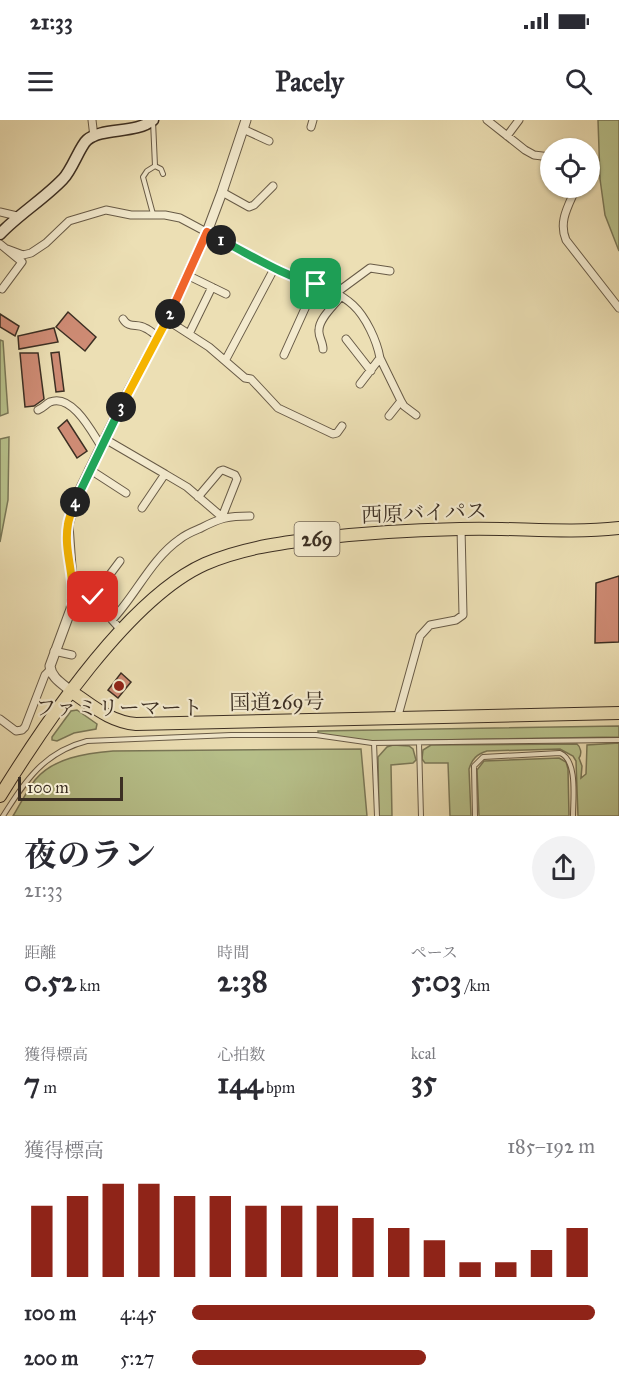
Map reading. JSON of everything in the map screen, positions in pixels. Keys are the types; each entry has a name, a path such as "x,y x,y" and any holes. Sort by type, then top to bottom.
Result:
{"highway":[{"name":"西原バイパス","path":"72,692 143,607 177,579 204,564 242,550 334,537 461,528 572,531 619,528"},
{"name":"国道269号","path":"72,692 110,718 122,723 136,724 619,713"},
{"name":"269","path":"0,796 72,692"}],"main road":[{"path":"0,234 17,216 64,178 86,140 94,136 140,127 153,120"}],"street":[{"path":"92,120 94,136"},
{"path":"487,120 534,155 540,156"},
{"path":"507,136 519,120"},
{"path":"0,718 16,731 22,730 28,723 45,675 50,670 54,651 72,604 73,580 68,551 68,525 76,498 167,320 207,232 244,125 269,141"},
{"path":"222,192 249,207 273,186"},
{"path":"572,198 562,221 562,230 566,240 619,308"},
{"path":"7,249 23,255 31,253 46,243 69,221 106,210 131,215 180,218 275,267 307,282 325,286 355,307 370,331 400,401 416,415"},
{"path":"0,212 17,216"},
{"path":"0,244 22,262 2,289"},
{"path":"225,361 275,267"},
{"path":"323,349 323,342 318,332 320,324 339,295 370,268 390,271"},
{"path":"187,275 226,294"},
{"path":"284,355 316,284"},
{"path":"189,334 212,287"},
{"path":"123,319 130,326 143,326 158,337"},
{"path":"167,320 189,334 245,378 251,379 278,408 333,434 337,433 342,426"},
{"path":"346,339 370,371"},
{"path":"360,384 380,358"},
{"path":"38,410 49,402 57,401 75,408 103,442 165,474 187,488 222,517"},
{"path":"389,416 400,401"},
{"path":"89,469 126,493"},
{"path":"198,497 220,471 224,470 236,475 237,479 222,517"},
{"path":"142,508 165,474"},
{"path":"122,631 112,620 126,605 152,567 182,537 222,517 250,516"},
{"path":"397,719 420,636 430,625 456,620 463,615 461,528"},
{"path":"72,604 88,601 93,597 120,561"},
{"path":"54,651 72,655"},
{"path":"50,670 54,678 72,692"}],"lane":[{"path":"153,120 155,166"},
{"path":"155,166 161,169 163,174"},
{"path":"153,215 143,177 155,166"},
{"path":"3,816 37,769 67,747 87,741 231,735 305,735 374,743 619,740"},
{"path":"374,743 377,816"},
{"path":"419,743 421,816"},
{"path":"476,816 474,766 479,759 560,753 565,755 572,765 573,816"}],"green space":[{"path":"598,120 619,120 619,251 605,215 600,179"},
{"path":"0,340 3,341 8,413 0,416"},
{"path":"9,437 8,500 0,542 0,439"},
{"path":"77,710 97,724 96,729 74,733 57,741 52,740 71,711"},
{"path":"619,726 619,737 369,741 318,735 318,731"},
{"path":"619,743 619,816 578,816 576,761 573,756 560,749 487,751 478,755 469,769 471,816 450,816 448,763 425,763 422,759 423,750 431,745 577,744 581,751 579,758 582,766 581,778 586,774 587,745"},
{"path":"409,746 413,749 416,760 413,763 391,765 392,816 379,816 378,757 387,747"},
{"path":"361,749 367,816 13,816 32,784 42,773 51,766 81,755 113,751"},
{"path":"559,758 566,762 568,769 569,816 479,816 477,770 484,761"}],"building":[{"path":"68,312 96,337 85,351 56,327"},
{"path":"0,314 19,326 15,336 0,327"},
{"path":"54,328 58,342 19,349 18,336"},
{"path":"59,352 64,391 56,392 51,353"},
{"path":"20,353 38,353 44,399 34,406 25,407"},
{"path":"67,420 87,451 77,458 58,428"},
{"path":"619,576 619,642 595,643 596,583"},
{"name":"ファミリーマート","path":"121,673 131,682 118,698 108,690"}],"place":[{"name":"ファミリーマート","path":"119,686"}],"route":[{"path":"93,597 88,601 72,604 73,580 68,551 68,525 76,498 125,398 167,320 207,232 275,267 316,284"}]}
